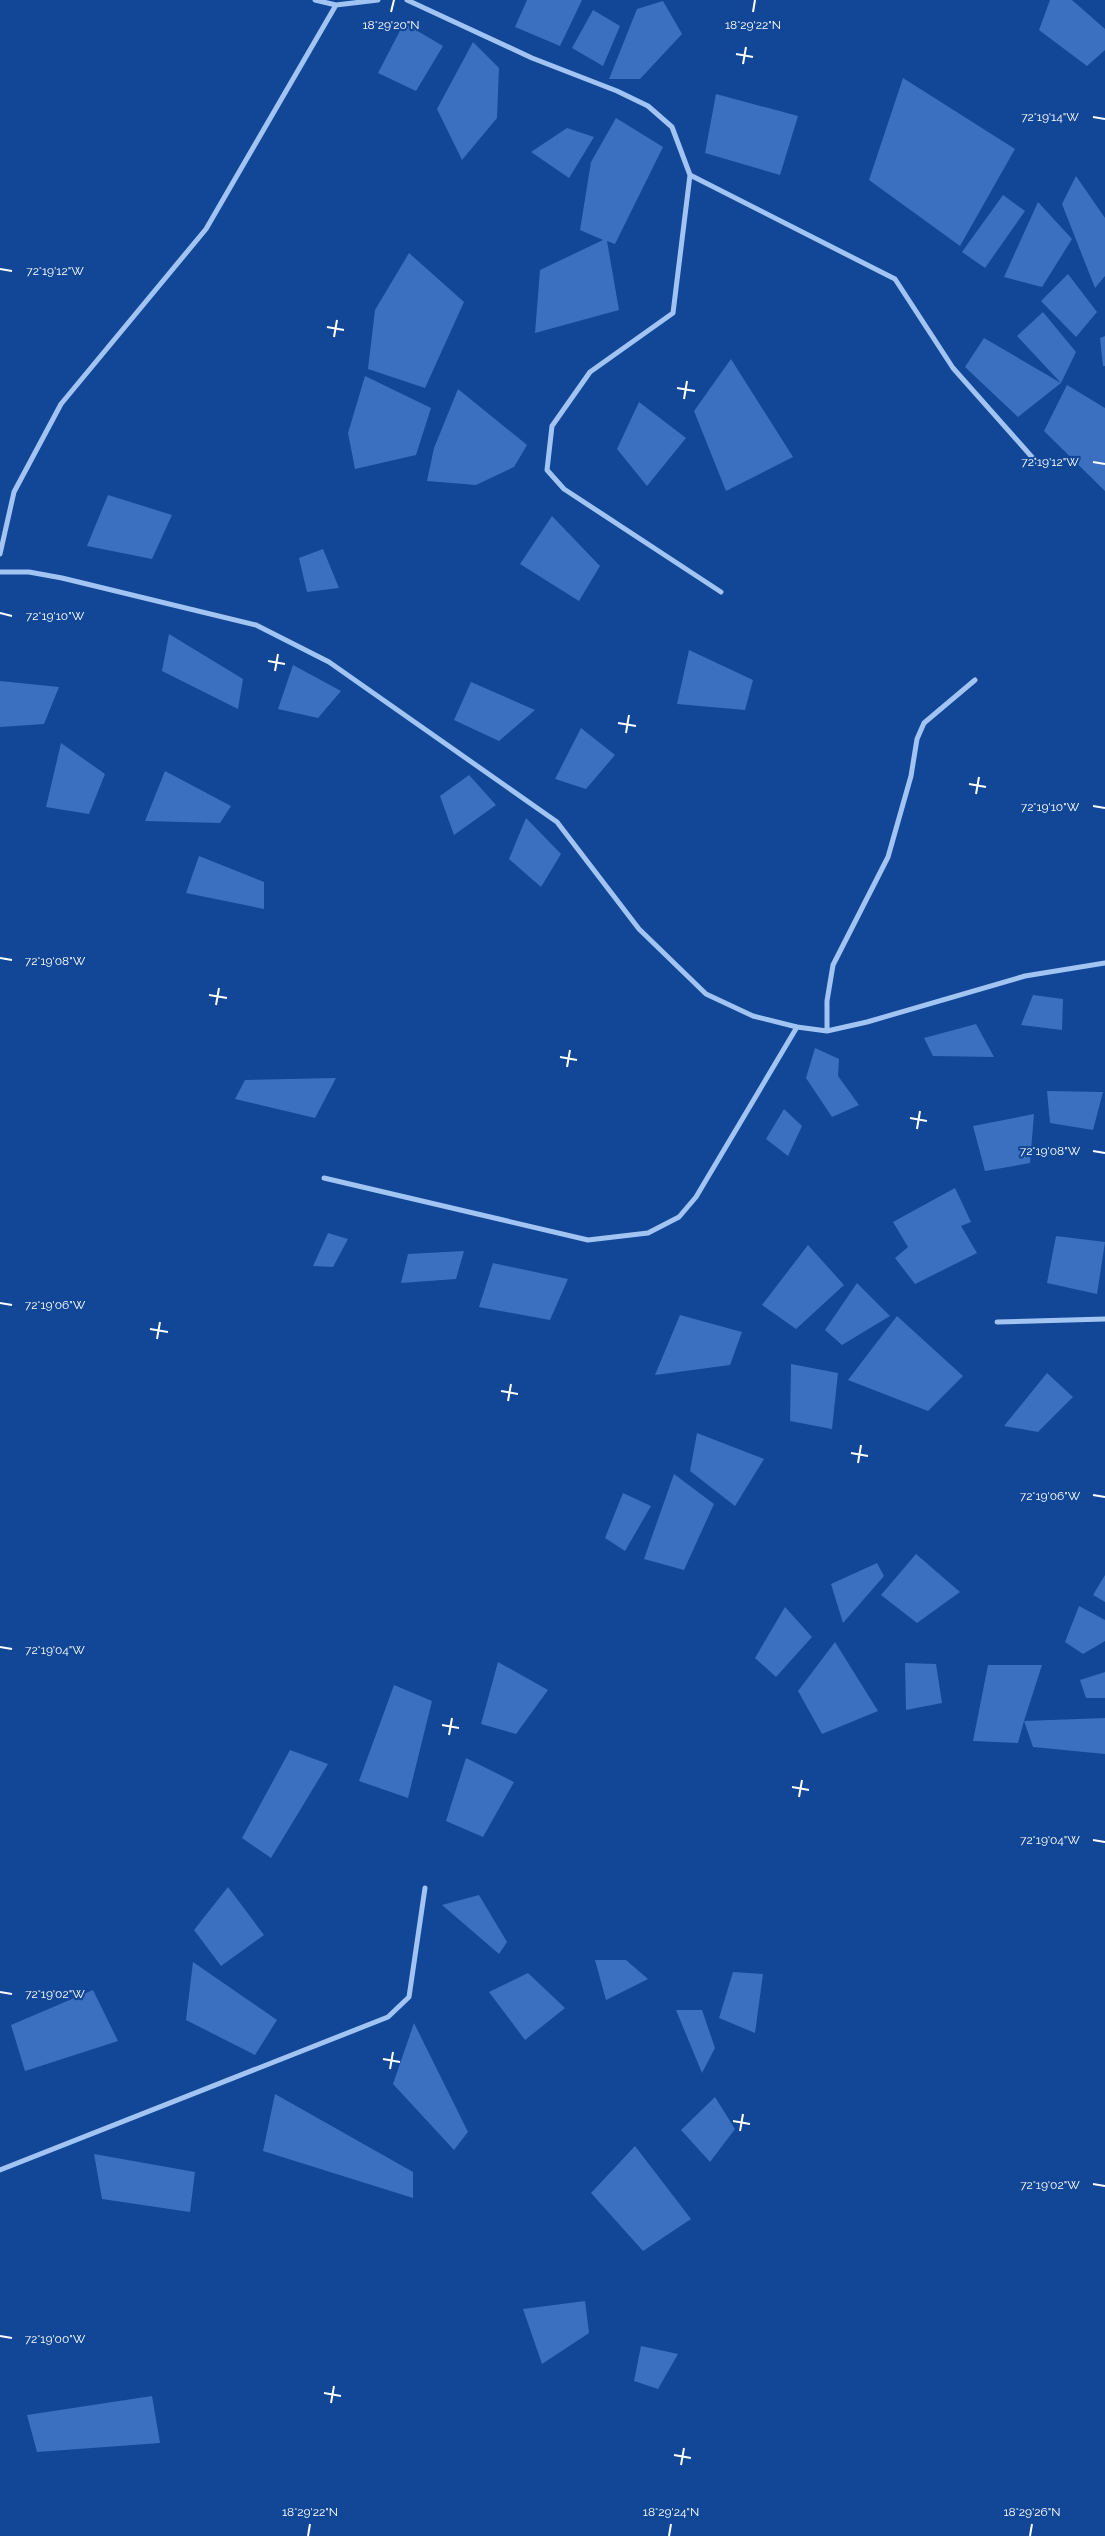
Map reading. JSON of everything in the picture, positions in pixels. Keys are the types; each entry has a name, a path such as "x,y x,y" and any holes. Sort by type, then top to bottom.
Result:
{"street":[{"path":"315,0 336,4 378,0"},
{"path":"407,0 532,58 617,91 648,106 672,127 690,175 672,313 590,372 552,426 547,470 564,489 722,592"},
{"path":"0,554 14,492 60,404 206,229 336,4"},
{"path":"690,175 895,278 954,368 1039,465"},
{"path":"0,572 30,572 62,578 256,625 329,662 557,822 639,929 706,994 753,1016 797,1027 827,1031 867,1022 1025,976 1105,962"},
{"path":"827,1031 827,1001 832,965 888,856 911,776 916,739 924,723 975,680"},
{"path":"324,1178 588,1240 648,1234 679,1217 696,1196 797,1027"},
{"path":"996,1322 1105,1319"},
{"path":"0,2170 388,2017 409,1997 425,1888"}],"building":[{"path":"527,0 582,0 560,46 515,27"},
{"path":"1050,0 1072,0 1105,29 1105,50 1087,66 1039,30"},
{"path":"663,1 682,34 640,79 609,79 637,9"},
{"path":"593,10 620,26 603,66 572,48"},
{"path":"404,23 443,46 416,91 378,73"},
{"path":"473,42 499,68 497,118 462,160 437,109"},
{"path":"903,78 1015,149 960,246 869,180"},
{"path":"716,94 798,116 780,175 705,153"},
{"path":"616,118 663,147 615,244 607,241 619,310 535,333 540,270 603,240 580,230 591,162"},
{"path":"567,128 594,137 569,178 531,152"},
{"path":"1076,176 1105,218 1105,276 1095,288 1062,204"},
{"path":"1003,195 1025,211 985,268 962,252"},
{"path":"1038,202 1072,239 1042,287 1004,277"},
{"path":"409,253 464,302 425,388 368,369 375,310"},
{"path":"1068,274 1097,312 1076,337 1041,301"},
{"path":"1043,312 1076,352 1061,383 1017,336"},
{"path":"1105,336 1105,366 1103,366 1100,338"},
{"path":"984,338 1061,383 1018,417 965,367"},
{"path":"731,359 793,457 726,491 694,411"},
{"path":"365,376 431,408 416,455 355,469 348,433"},
{"path":"1067,385 1105,408 1105,491 1044,431"},
{"path":"458,389 527,445 514,467 476,485 427,481 434,448"},
{"path":"639,402 686,438 647,486 617,449"},
{"path":"108,495 172,515 152,559 87,546"},
{"path":"552,516 600,566 579,601 520,564"},
{"path":"323,549 339,588 307,592 299,558"},
{"path":"169,634 243,679 238,709 162,671"},
{"path":"689,650 753,680 745,710 677,704"},
{"path":"293,665 341,691 318,718 278,709"},
{"path":"0,681 59,687 44,724 0,727"},
{"path":"471,682 535,710 499,741 454,720"},
{"path":"581,728 615,755 586,789 555,779"},
{"path":"61,743 105,774 89,814 46,807"},
{"path":"165,771 231,806 220,823 145,821"},
{"path":"469,775 496,805 454,835 440,796"},
{"path":"526,818 561,854 541,887 509,859"},
{"path":"199,856 264,882 264,909 186,893"},
{"path":"1033,995 1063,999 1062,1030 1021,1025"},
{"path":"976,1024 994,1057 933,1056 924,1038"},
{"path":"815,1048 839,1059 838,1076 859,1105 832,1117 806,1078"},
{"path":"336,1078 315,1118 235,1099 245,1080"},
{"path":"1047,1091 1103,1092 1093,1130 1050,1123"},
{"path":"784,1109 802,1126 788,1156 766,1139"},
{"path":"1034,1114 1030,1163 985,1171 973,1126"},
{"path":"955,1188 971,1222 961,1226 977,1253 915,1284 895,1258 908,1247 893,1222"},
{"path":"328,1233 348,1239 333,1267 313,1266"},
{"path":"1056,1236 1105,1242 1097,1294 1047,1283"},
{"path":"808,1245 844,1285 796,1329 762,1305"},
{"path":"464,1251 456,1279 401,1283 408,1254"},
{"path":"493,1263 568,1279 550,1320 479,1307"},
{"path":"857,1283 890,1316 842,1345 825,1330"},
{"path":"680,1315 742,1332 730,1365 655,1375"},
{"path":"897,1316 963,1376 928,1411 848,1380"},
{"path":"791,1364 838,1373 832,1429 790,1421"},
{"path":"1047,1373 1073,1397 1038,1432 1004,1426"},
{"path":"697,1433 764,1459 735,1506 690,1471"},
{"path":"674,1474 714,1504 684,1570 644,1559"},
{"path":"623,1493 651,1506 625,1551 605,1538"},
{"path":"916,1554 960,1592 917,1623 881,1595"},
{"path":"877,1563 884,1576 843,1623 831,1584"},
{"path":"1105,1575 1105,1602 1093,1595"},
{"path":"1079,1606 1105,1620 1105,1641 1083,1654 1065,1642"},
{"path":"785,1607 812,1637 776,1677 755,1658"},
{"path":"835,1642 878,1711 822,1734 798,1691"},
{"path":"498,1662 548,1690 516,1734 481,1724"},
{"path":"905,1663 936,1664 942,1703 906,1710"},
{"path":"988,1665 1042,1665 1018,1743 973,1741"},
{"path":"1105,1672 1105,1698 1086,1698 1080,1680"},
{"path":"394,1685 432,1701 408,1798 359,1781"},
{"path":"1105,1718 1105,1754 1033,1747 1024,1721"},
{"path":"290,1750 328,1764 271,1858 242,1838"},
{"path":"466,1758 514,1782 483,1837 446,1821"},
{"path":"228,1887 264,1935 221,1966 194,1930"},
{"path":"479,1895 507,1942 499,1954 442,1905"},
{"path":"595,1960 626,1960 648,1979 606,2000"},
{"path":"193,1962 277,2020 255,2055 186,2020"},
{"path":"733,1972 763,1974 755,2033 719,2018"},
{"path":"528,1973 565,2008 525,2040 489,1992"},
{"path":"93,1990 118,2041 25,2071 11,2025"},
{"path":"676,2010 702,2010 715,2048 702,2073"},
{"path":"414,2023 468,2132 454,2150 393,2084"},
{"path":"275,2094 413,2172 413,2198 263,2151"},
{"path":"715,2097 735,2129 710,2162 681,2130"},
{"path":"635,2146 691,2219 643,2251 591,2193"},
{"path":"94,2154 195,2172 190,2212 102,2199"},
{"path":"585,2301 589,2333 542,2364 523,2309"},
{"path":"641,2346 678,2354 658,2389 634,2381"},
{"path":"152,2396 160,2443 37,2452 27,2415"}]}
